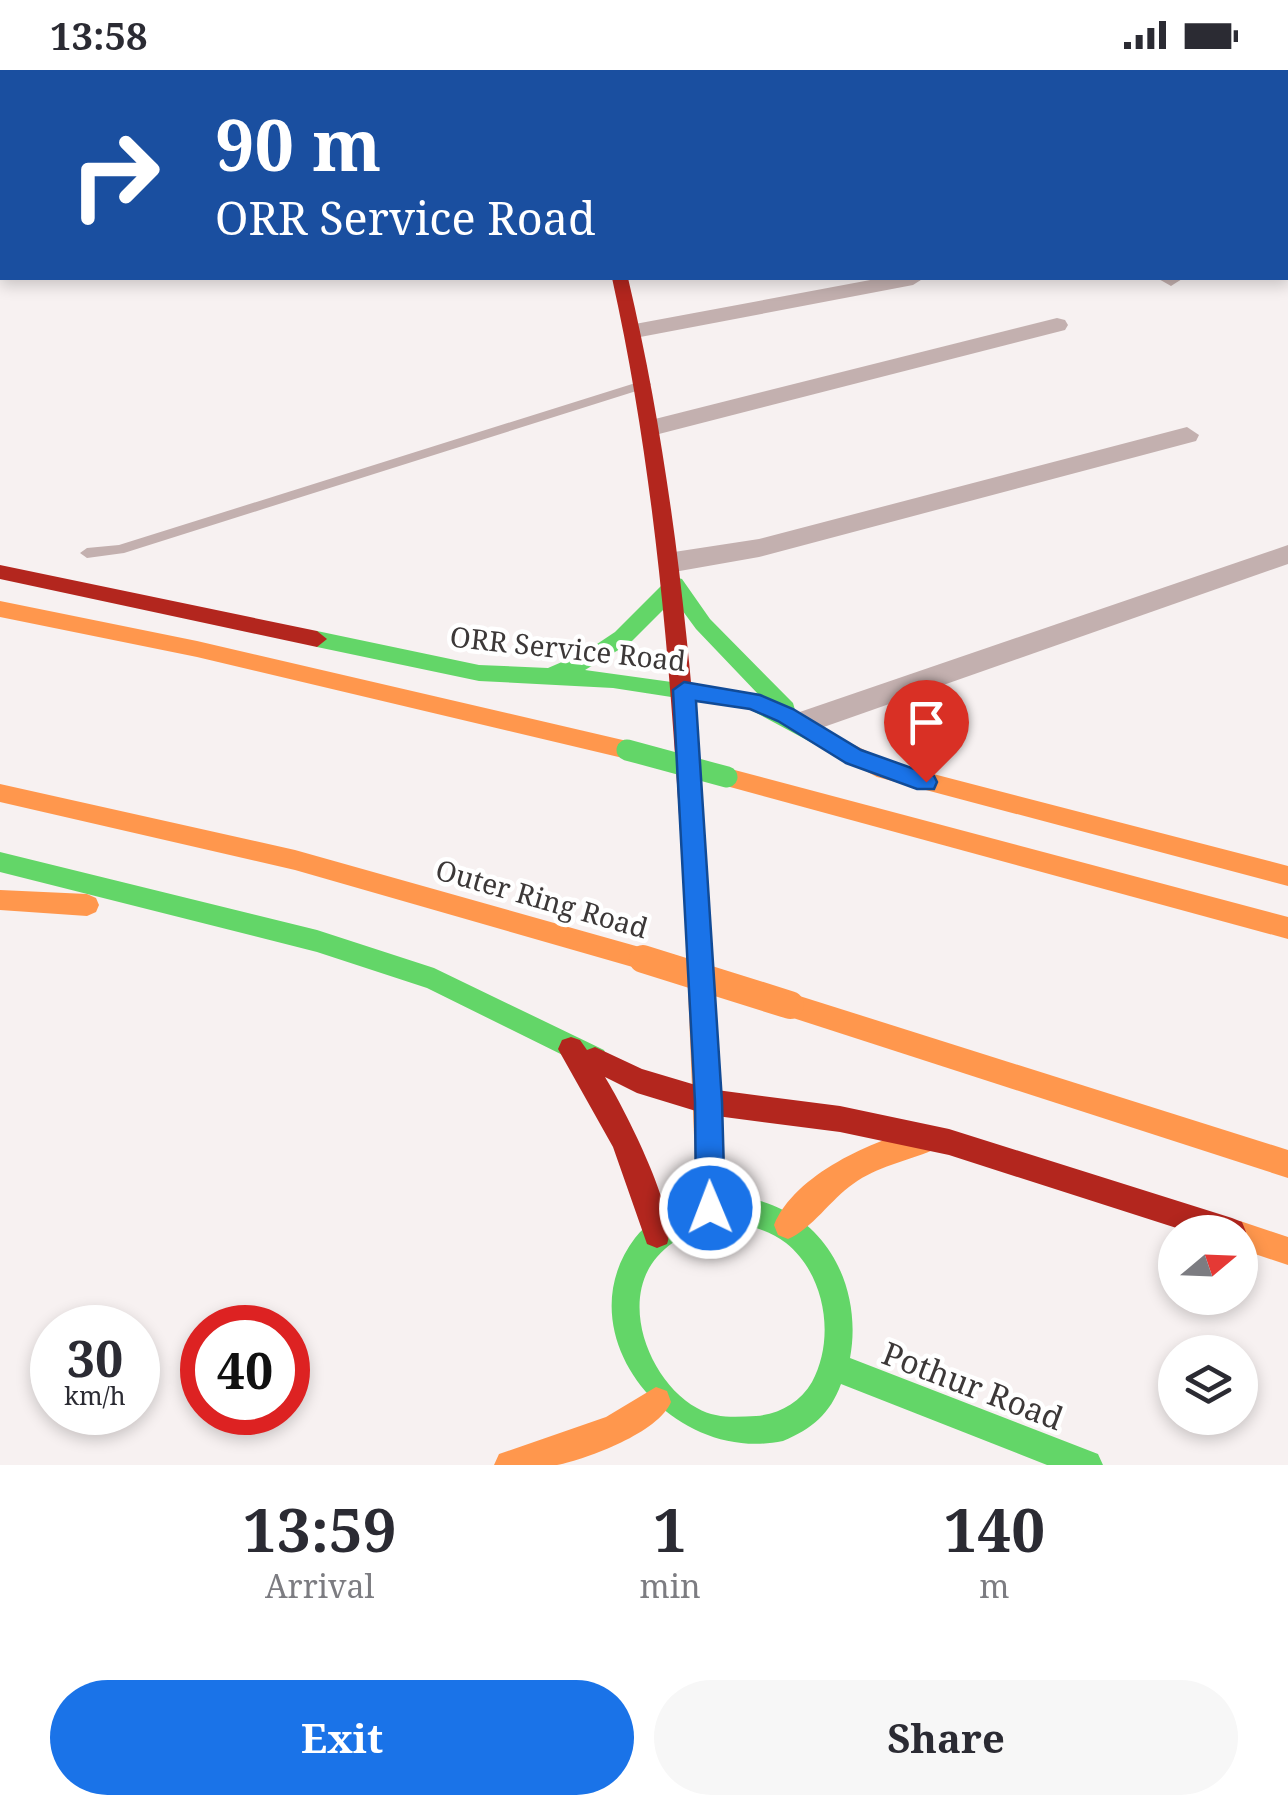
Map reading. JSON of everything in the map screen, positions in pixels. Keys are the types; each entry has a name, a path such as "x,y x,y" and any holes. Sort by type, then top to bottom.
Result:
{"main road":[{"path":"621,280 636,332 655,428 675,573 709,1102 710,1208"},
{"name":"ORR Service Road","path":"0,572 479,673 684,690 752,701 801,724 854,757 886,770 1288,876"},
{"path":"538,676 574,668 612,649 643,623 675,573"},
{"path":"675,573 734,658 801,724"},
{"path":"0,610 196,649 627,750 1288,928"},
{"name":"Outer Ring Road","path":"0,792 294,860 644,959 1288,1164"},
{"path":"0,862 317,941 434,979 637,1080 709,1102 840,1119 936,1140 1041,1169 1180,1215"},
{"path":"0,900 180,906"},
{"path":"570,1046 622,1128 646,1180 658,1234"},
{"path":"788,1224 828,1182 858,1159 896,1146 936,1140"},
{"path":"710,1208 750,1209 788,1224 824,1262 841,1313 835,1367 823,1392 804,1414 781,1429 754,1437 726,1439 673,1418 656,1402 637,1376 627,1351 623,1325 624,1299 631,1274 642,1252 658,1234 674,1222 710,1208"},
{"path":"1258,1241 1288,1251"},
{"name":"Pothur Road","path":"835,1367 1087,1465"},
{"path":"510,1465 614,1430 656,1402"}],"street":[{"path":"636,332 902,280"},
{"path":"655,428 1057,325"},
{"path":"675,573 1188,435"},
{"path":"801,724 1288,554"}],"lane":[{"path":"87,553 119,550 645,384"}],"traffic: fast":[{"path":"557,672 592,658 623,638 675,584 703,624 785,709"},
{"path":"317,639 479,673 613,680 752,701 785,715 824,739"},
{"path":"627,750 727,777"},
{"path":"0,862 317,941 434,979 595,1059"},
{"path":"730,1206 774,1220 796,1233 813,1250 834,1294 838,1343 824,1390 802,1415 772,1430 727,1433 688,1420 657,1394 636,1360 626,1321 629,1283 646,1248 679,1221 730,1206"},
{"path":"835,1367 1087,1465"}],"traffic: slow":[{"path":"0,609 197,649 627,750"},
{"path":"824,739 885,771 1288,876"},
{"path":"727,777 1288,928"},
{"path":"0,793 295,860 643,959"},
{"path":"0,900 87,905"},
{"path":"697,917 711,1208"},
{"path":"643,959 790,1005"},
{"path":"790,1005 1288,1164"},
{"path":"788,1225 848,1171 882,1153 923,1141"},
{"path":"1258,1241 1288,1251"},
{"path":"510,1465 614,1430 656,1402"}],"traffic: jam":[{"path":"620,280 653,436 665,516 681,676 697,917"},
{"path":"0,572 317,639"},
{"path":"571,1049 623,1137 657,1234"},
{"path":"595,1059 637,1080 709,1102 840,1119 949,1142 1179,1215"}],"route":[{"path":"710,1208 709,1102 684,690 752,701 786,715 854,757 926,782"}]}
